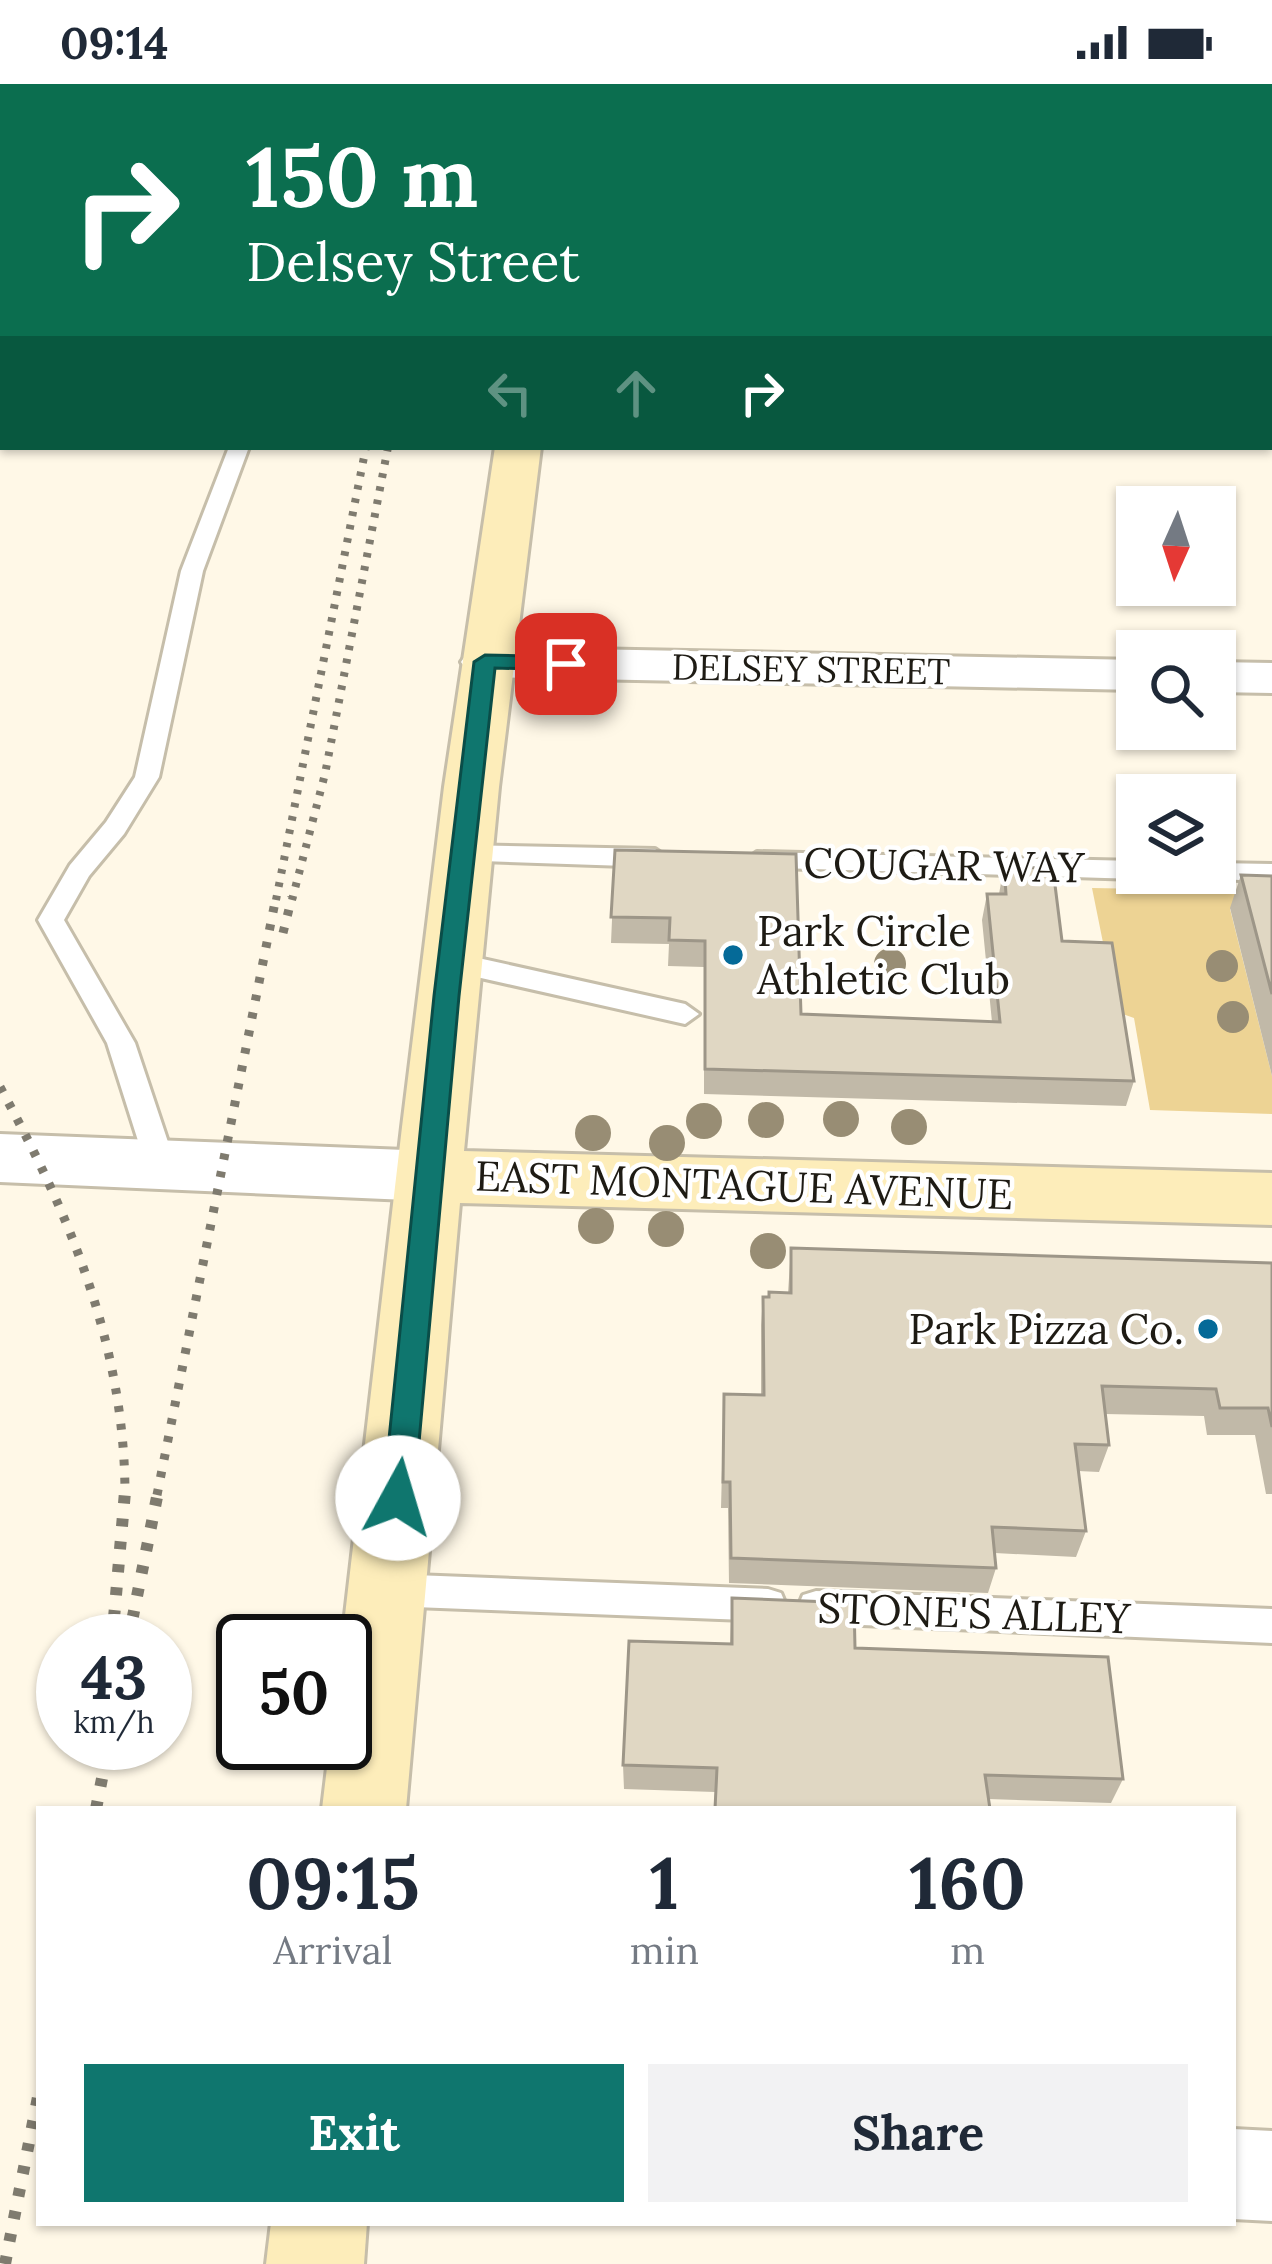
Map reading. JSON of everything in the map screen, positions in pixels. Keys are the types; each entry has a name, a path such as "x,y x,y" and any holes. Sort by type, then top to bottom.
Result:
{"street":[{"path":"364,1806 463,854 485,662 518,450"},
{"name":"DELSEY STREET","path":"485,662 1116,675"},
{"path":"1236,677 1272,678"},
{"name":"EAST MONTAGUE AVENUE","path":"0,1158 430,1176 1272,1199"},
{"path":"1236,2174 1272,2176"},
{"path":"315,2264 319,2226"}],"lane":[{"path":"161,1166 122,1043 51,920 79,871 116,828 147,777 192,571 238,450"},
{"path":"463,854 691,859"},
{"name":"COUGAR WAY","path":"739,860 1116,869"},
{"path":"1236,872 1272,873"},
{"path":"451,962 685,1014"},
{"name":"STONE'S ALLEY","path":"389,1590 1272,1625"}],"shaded area":[{"path":"1092,888 1116,888 1116,894 1260,891 1230,909 1272,1076 1272,1114 1150,1110 1134,1018 1117,1012"}],"building":[{"path":"615,850 796,854 801,1014 1000,1022 987,894 1006,894 1004,866 1053,869 1062,941 1112,943 1134,1081 705,1069 705,941 669,940 670,918 611,917"},
{"path":"1241,875 1272,876 1272,994"},
{"path":"791,1248 1272,1263 1272,1427 1268,1408 1220,1408 1216,1389 1102,1386 1109,1445 1075,1444 1086,1531 992,1527 996,1568 731,1558 730,1482 723,1482 724,1394 764,1395 763,1297 769,1297 769,1292 791,1293"},
{"path":"732,1598 854,1603 855,1648 1108,1657 1123,1779 985,1775 990,1806 715,1806 717,1768 623,1765 629,1641 732,1644"}],"railway":[{"path":"276,900 365,450"},
{"path":"292,900 325,774 387,450"},
{"path":"157,1495 276,897"},
{"path":"283,933 292,897"},
{"path":"0,1087 49,1184 89,1284 115,1387 125,1493"},
{"path":"133,1614 158,1492"},
{"path":"114,1614 125,1493"},
{"path":"97,1806 104,1770"},
{"path":"5,2264 36,2107"}],"place":[{"name":"Park Circle Athletic Club","path":"733,955"},
{"name":"Park Pizza Co.","path":"1208,1329"}],"route":[{"path":"398,1498 446,996 485,662 566,664"}]}
